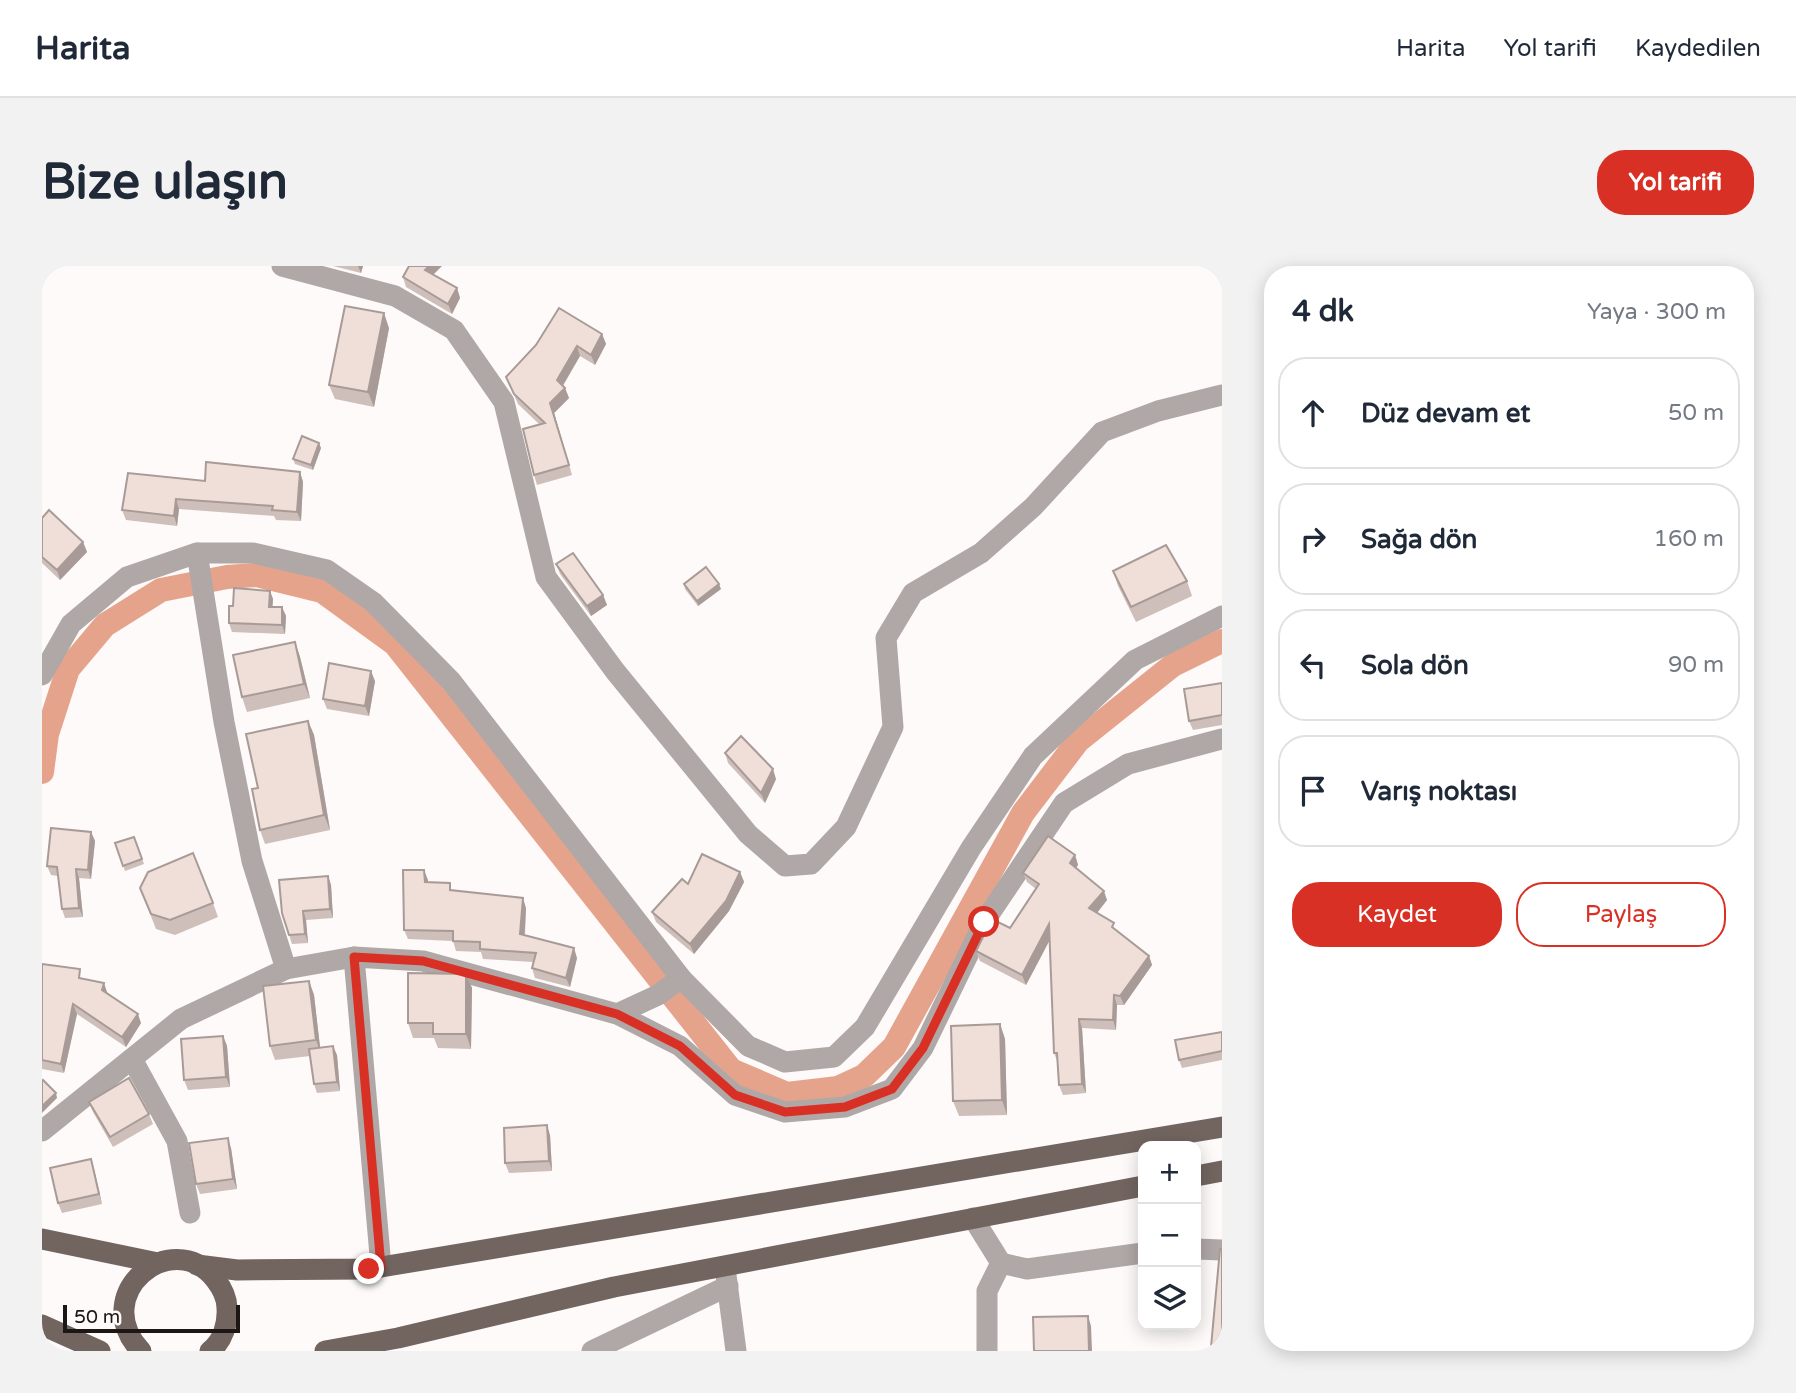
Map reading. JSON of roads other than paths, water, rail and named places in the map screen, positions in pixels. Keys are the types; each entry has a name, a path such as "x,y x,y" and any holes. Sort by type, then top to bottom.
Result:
{"main road":[{"path":"42,1239 158,1263 185,1261 237,1270 381,1267 1222,1127"},
{"path":"1201,1175 1222,1171"},
{"path":"325,1351 398,1338 614,1287 726,1276 973,1218 1138,1187"},
{"path":"141,1351 125,1328 125,1296 132,1282 158,1263"},
{"path":"197,1265 211,1273 221,1286 227,1302 228,1318 223,1334 210,1351"},
{"path":"42,1325 100,1351"}],"street":[{"path":"282,266 396,296 454,330 504,402 546,577 615,671 748,834 785,866 811,864 846,827 893,727 886,638 913,593 981,553 1033,507 1102,432 1158,411 1222,396"},
{"path":"42,675 71,624 127,577 200,569 253,554 327,570 373,602 450,681 671,985 748,1046 785,1062 834,1058 865,1027 971,848 1033,756 1135,660 1222,616"},
{"path":"200,569 224,722 252,861 286,969"},
{"path":"42,1130 181,1019 286,969 354,957 423,961 617,1014 680,1046 735,1095 785,1112 845,1107 892,1089 923,1048 984,922 1064,803 1128,764 1222,739"},
{"path":"354,957 381,1267"},
{"path":"617,1014 671,985"},
{"path":"132,1059 177,1141 190,1213"},
{"path":"973,1218 1001,1263 1027,1269 1138,1254"},
{"path":"1201,1250 1222,1250"},
{"path":"987,1351 987,1291 1001,1263"},
{"path":"592,1351 726,1276 736,1351"}],"waterway":[{"path":"42,772 47,734 68,669 105,625 161,590 227,577 256,575 322,591 395,644 731,1070 787,1094 838,1088 864,1076 894,1047 1023,813 1078,741 1173,665 1222,641"}]}
